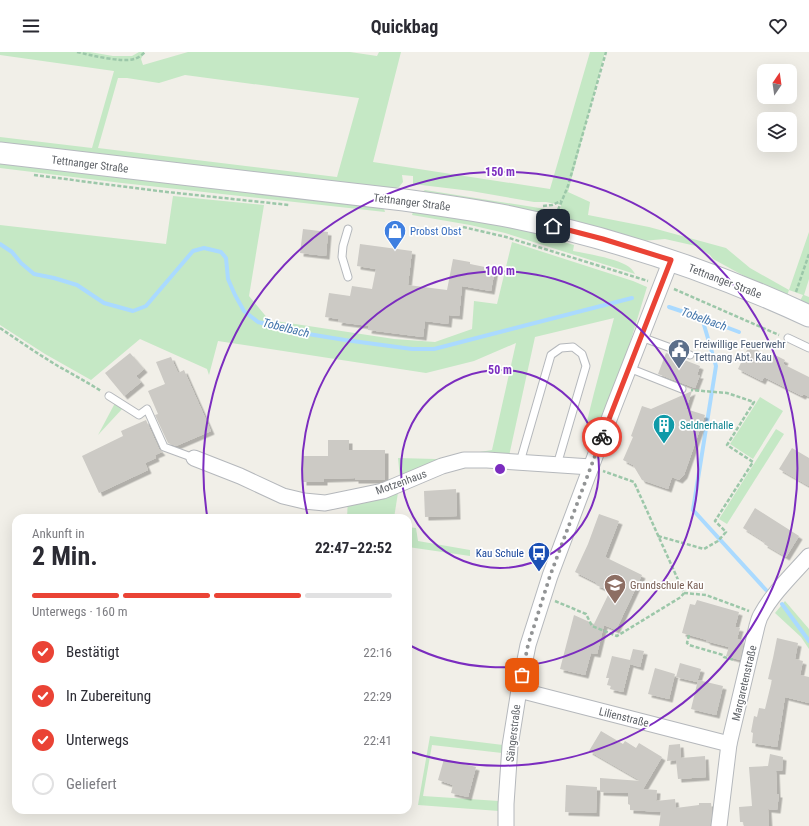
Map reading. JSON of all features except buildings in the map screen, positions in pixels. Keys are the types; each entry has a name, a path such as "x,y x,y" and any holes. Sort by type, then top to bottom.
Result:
{"main road":[{"name":"Tettnanger Straße","path":"0,153 404,200 511,217 603,239 671,260 716,276 809,316"}],"street":[{"name":"Sängerstraße","path":"506,826 510,746 518,690 528,645 543,596 671,260"},
{"name":"Motzenhaus","path":"194,458 240,476 283,496 304,501 325,503 383,491 442,466 464,460 487,460 591,467"},
{"name":"Margaretenstraße","path":"719,826 729,744 761,616 768,603 776,593 809,556"},
{"name":"Lilienstraße","path":"518,690 729,744"}],"lane":[{"path":"348,229 343,246 342,257 348,276"},
{"path":"641,337 690,355"},
{"path":"788,338 809,348"},
{"path":"520,462 551,355 561,348 572,347 582,354 586,366 557,465"},
{"path":"629,368 682,389"},
{"path":"109,396 139,415 147,409 164,447 194,458"}],"path":[{"path":"78,52 128,60 135,59 145,52"},
{"path":"553,226 556,214 568,186 606,52"},
{"path":"32,175 158,192 292,206"},
{"path":"460,226 506,237 679,290 788,338"},
{"path":"785,305 795,293 809,254"},
{"path":"0,328 58,366 109,396"},
{"path":"658,536 704,549 718,541 726,532 715,522 752,462 727,445 754,402 727,393 682,389"},
{"path":"591,467 634,482 684,593"},
{"path":"543,596 586,614 592,626 617,636 681,597 684,593"},
{"path":"684,593 706,595 738,606"},
{"path":"689,635 687,643 689,645 748,664"}],"green space":[{"path":"0,52 90,52 113,56 132,56 139,52 144,52 141,59 143,65 188,52 350,52 377,56 379,52 401,52 373,162 550,189 590,52 605,52 568,192 590,202 588,215 649,227 726,248 750,268 789,290 787,296 746,277 713,259 710,255 696,246 665,239 642,241 558,219 561,205 471,191 413,184 413,176 402,175 403,182 399,187 392,189 0,145 0,137 92,148 114,71 0,55","holes":["185,75 359,98 337,177 98,148 118,78 159,83"]},
{"path":"0,162 383,205 385,212 0,168"},
{"path":"425,190 552,210 551,217 420,193"},
{"path":"173,196 264,205 249,296 269,320 394,339 435,342 472,329 474,301 497,304 512,242 633,281 647,287 626,356 596,434 585,429 614,318 535,337 509,456 400,478 398,458 436,459 492,450 516,343 474,361 426,373 218,341 209,375 207,369 140,339 91,380 45,354 0,325 0,225 166,244"},
{"path":"414,209 514,227 574,245 573,251 614,260 626,265 635,274 505,233 470,225 412,215"},
{"path":"809,232 809,279 804,295 809,297 809,305 800,301 803,295 789,290"},
{"path":"760,397 783,411 753,459 730,444"},
{"path":"115,403 123,408 98,435"},
{"path":"776,429 784,434 727,524 719,519"},
{"path":"399,486 395,514 347,514 348,498"},
{"path":"412,528 416,528 418,541 470,550 470,556 412,548"},
{"path":"785,601 809,629 809,649 801,637 775,613"},
{"path":"430,736 503,745 502,753 432,745 423,796 499,801 499,811 418,805"}],"waterway":[{"name":"Tobelbach","path":"0,244 12,252 21,263 34,274 77,285 104,303 133,311 146,306 193,251 204,248 221,252 226,258 228,279 235,295 244,311 258,322 296,332 412,349 434,349 632,298"},
{"name":"Tobelbach","path":"669,307 739,332"},
{"path":"702,318 716,366 693,510 766,590"},
{"path":"782,604 809,641"}],"way so far":[{"path":"522,675 528,645 543,596 602,437"}],"place":[{"name":"Probst Obst","path":"395,250"},
{"name":"Freiwillige Feuerwehr Tettnang Abt. Kau","path":"679,370"},
{"name":"Seldnerhalle","path":"664,444"},
{"name":"Kau Schule","path":"539,572"},
{"name":"Grundschule Kau","path":"615,604"}],"route":[{"path":"553,226 603,239 671,260 602,437"}]}
